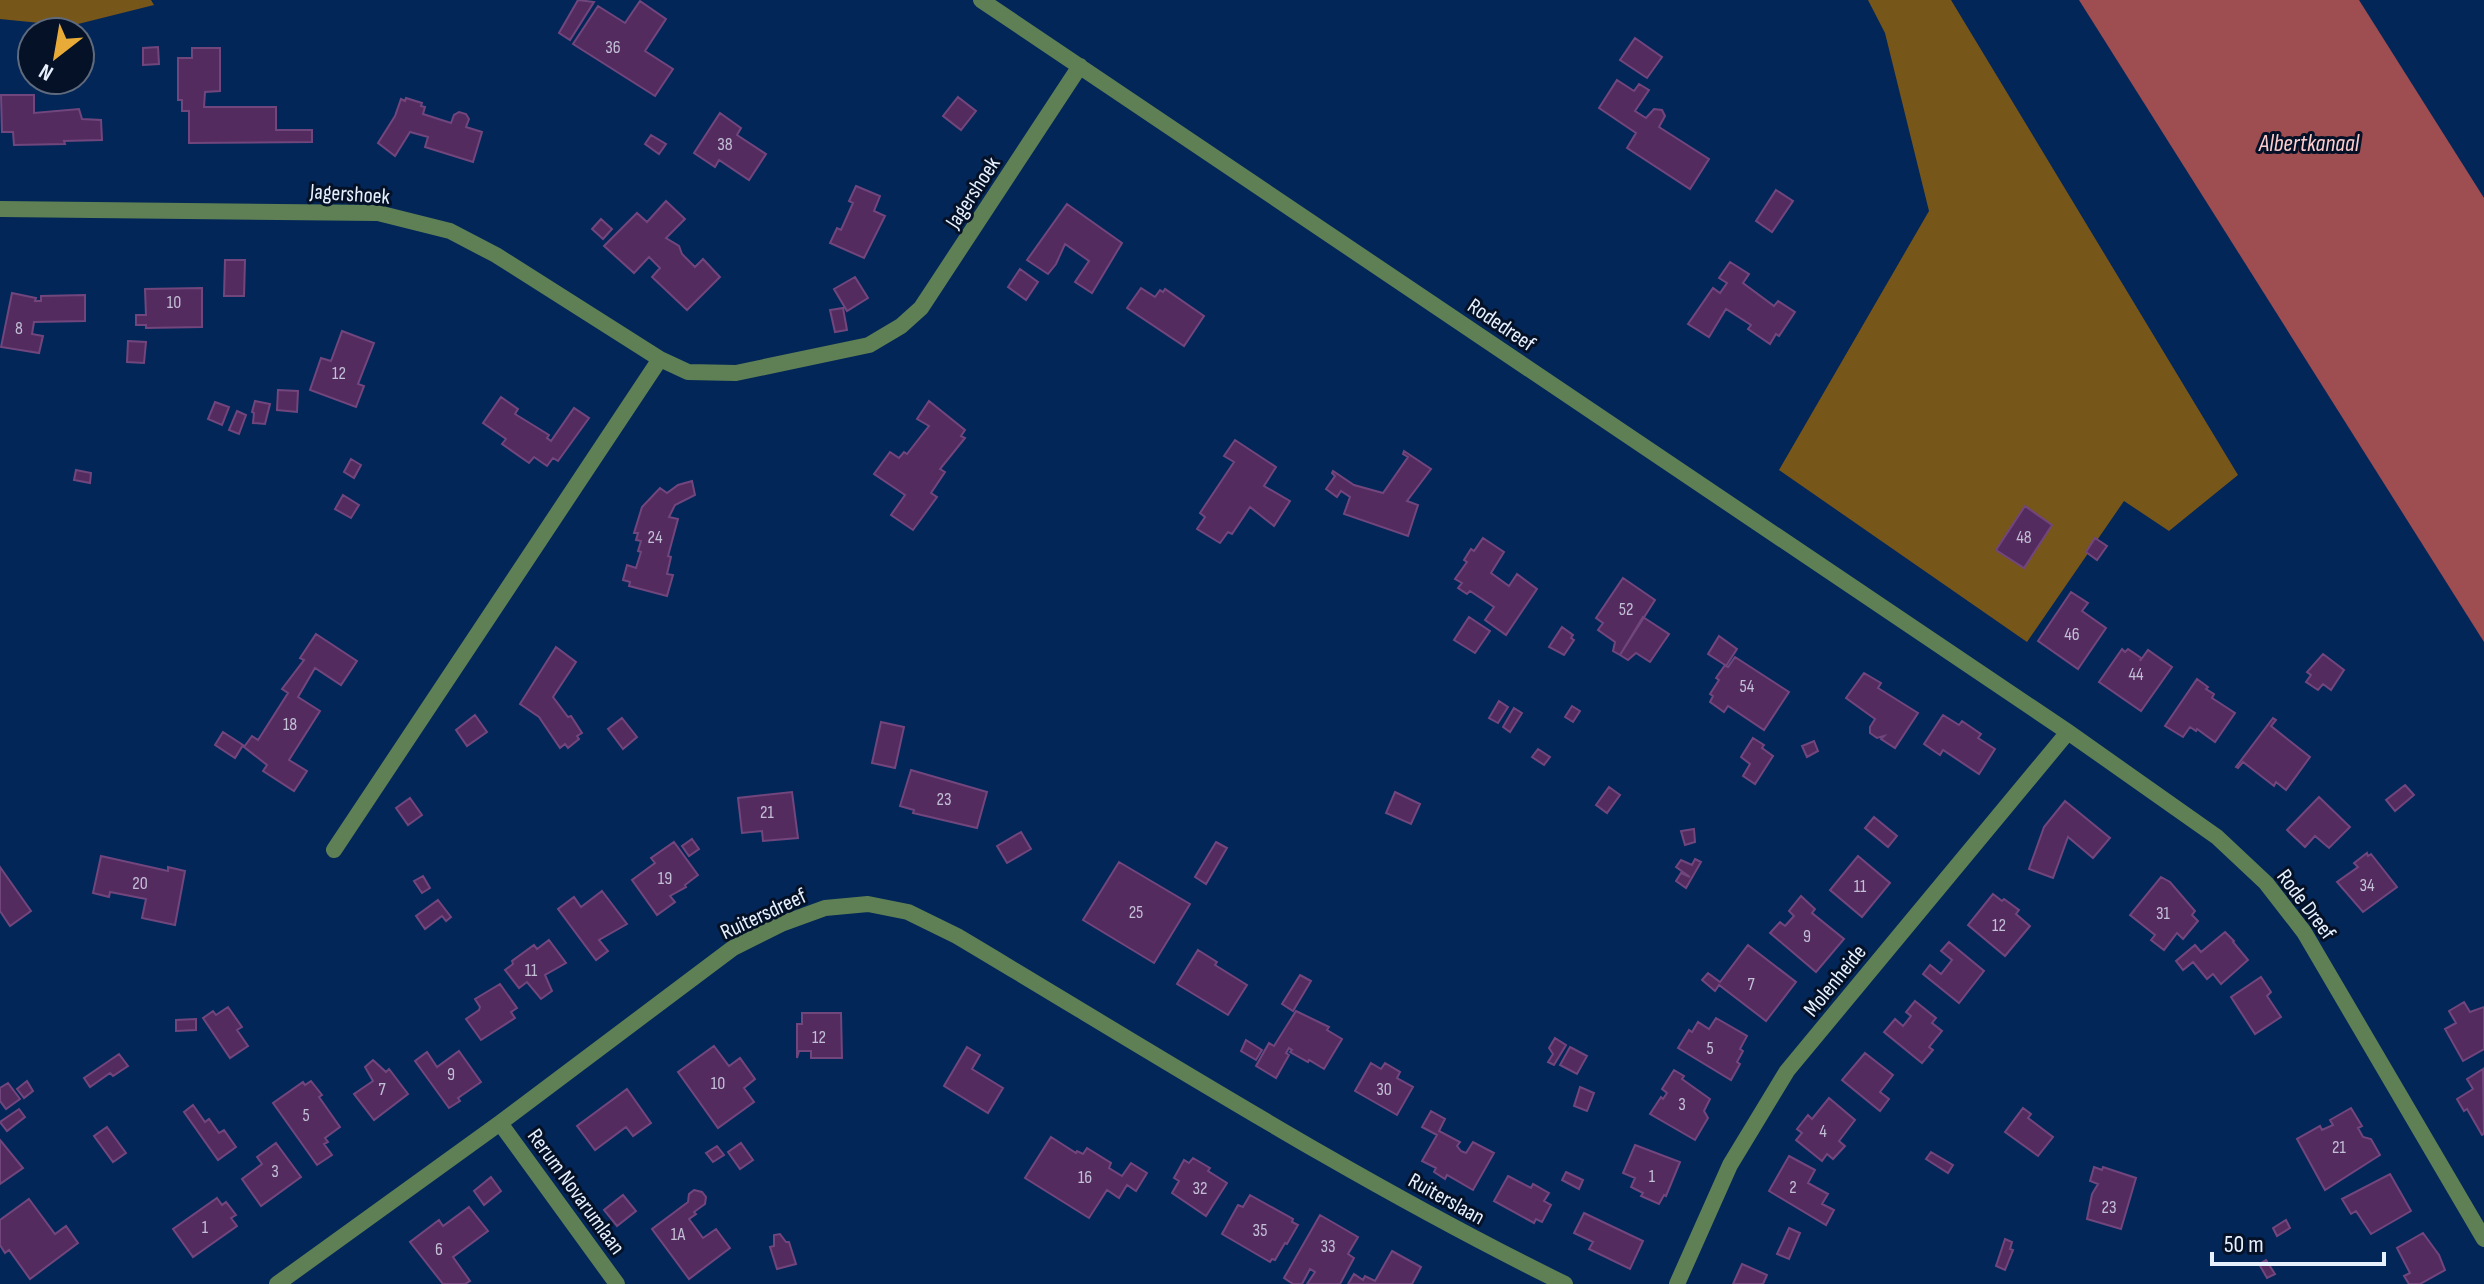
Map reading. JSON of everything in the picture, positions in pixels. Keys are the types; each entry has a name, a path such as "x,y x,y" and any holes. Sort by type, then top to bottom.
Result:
{"street":[{"name":"Rodedreef","path":"981,0 1997,684"},
{"name":"Jagershoek","path":"0,209 378,213 450,231 496,255 660,359 688,372 736,373 869,345 901,326 921,308 1080,66"},
{"path":"334,850 660,359"},
{"name":"Rode Dreef","path":"1997,684 2217,837 2266,883 2304,932 2484,1239"},
{"name":"Molenheide","path":"1677,1284 1730,1165 1787,1071 2068,732"},
{"name":"Ruitersdreef","path":"277,1284 500,1123 733,948 781,924 825,908 868,904 908,912 957,936 1310,1146"},
{"name":"Rerum Novarumlaan","path":"500,1123 617,1284"},
{"name":"Ruiterslaan","path":"1310,1146 1474,1239 1565,1284"}],"shaded area":[{"path":"0,0 151,0 154,5 96,20 96,16 16,16 16,21 0,19"},
{"path":"1868,0 1951,0 2238,475 2169,531 2124,501 2027,642 1779,470 1929,211 1885,33"}],"water":[{"name":"Albertkanaal","path":"2079,0 2359,0 2484,198 2484,642"}],"building":[{"path":"578,0 594,2 570,40 559,33"},
{"path":"640,1 666,19 645,51 673,69 655,96 573,44 598,6 625,23"},
{"path":"1635,38 1662,57 1647,78 1620,60"},
{"path":"158,47 159,64 143,65 143,48"},
{"path":"192,48 220,48 220,91 205,92 204,107 276,107 276,130 312,130 312,142 189,143 189,111 182,111 182,100 178,100 178,58 192,58"},
{"path":"1617,80 1634,91 1639,84 1649,90 1635,111 1646,118 1654,109 1662,110 1665,116 1659,127 1709,159 1690,189 1627,148 1636,133 1599,108"},
{"path":"1,95 34,96 34,113 79,109 82,119 101,120 102,140 14,145 13,132 2,132"},
{"path":"958,97 976,111 961,130 943,116"},
{"path":"406,98 422,103 421,106 425,107 423,114 451,123 459,112 466,114 469,119 466,127 482,132 473,162 425,147 428,137 410,132 395,156 378,143 395,116 401,99 405,101"},
{"path":"720,113 741,128 737,135 766,154 749,180 719,160 715,167 694,153"},
{"path":"651,135 666,144 659,154 645,144"},
{"path":"856,186 880,196 874,211 885,216 864,258 830,243 837,228 841,230 853,203 849,201"},
{"path":"1776,190 1793,201 1772,232 1756,221"},
{"path":"666,201 685,219 666,238 679,246 682,254 695,267 703,259 720,277 687,310 652,277 660,268 649,257 634,273 604,246 637,213 647,222"},
{"path":"1067,204 1122,243 1092,293 1075,282 1089,261 1065,244 1048,274 1027,260"},
{"path":"601,219 612,229 603,239 592,229"},
{"path":"225,260 245,260 244,296 224,296"},
{"path":"1730,262 1749,274 1743,283 1774,306 1778,301 1795,312 1770,344 1748,329 1751,325 1726,309 1709,337 1688,324 1713,288 1720,293 1727,283 1719,278"},
{"path":"1020,269 1038,282 1026,300 1008,287"},
{"path":"855,277 868,298 847,311 834,289"},
{"path":"202,288 202,327 146,328 146,325 136,325 136,315 146,315 145,289"},
{"path":"1141,288 1155,297 1165,289 1204,316 1184,346 1127,308"},
{"path":"12,293 36,298 35,301 41,301 41,296 85,295 85,321 34,322 32,334 43,336 39,353 1,347"},
{"path":"843,308 847,330 835,332 830,310"},
{"path":"342,331 374,343 358,384 364,386 356,407 310,390 321,358 331,361"},
{"path":"128,341 146,342 144,363 127,362"},
{"path":"278,390 298,391 297,412 277,410"},
{"path":"501,397 518,409 515,414 549,435 547,438 551,441 574,408 589,418 558,461 553,458 547,466 534,457 529,463 502,444 506,439 483,423"},
{"path":"255,401 270,404 265,424 253,423"},
{"path":"929,401 965,430 961,436 965,438 940,469 945,472 931,493 937,497 913,530 891,515 905,495 874,474 890,452 899,458 904,452 907,454 929,426 917,419"},
{"path":"215,402 229,407 222,425 208,419"},
{"path":"237,411 246,415 239,434 229,430"},
{"path":"1235,440 1276,467 1264,486 1290,501 1274,526 1250,507 1232,534 1228,532 1220,543 1197,529 1205,517 1200,513 1234,462 1224,456"},
{"path":"1404,451 1431,469 1407,501 1418,505 1408,536 1344,514 1350,497 1341,491 1337,497 1326,489 1335,476 1333,471 1354,485 1383,493 1408,457 1403,454"},
{"path":"351,459 361,465 354,478 344,472"},
{"path":"76,470 91,473 90,483 74,480"},
{"path":"692,481 695,495 675,505 669,517 678,519 668,556 671,557 667,574 673,575 667,596 629,586 630,582 623,580 627,565 636,568 641,552 638,551 641,541 636,540 638,533 634,533 642,507 660,488 667,493 678,485"},
{"path":"343,495 359,505 351,518 335,509"},
{"path":"2025,506 2052,525 2024,568 1996,550"},
{"path":"1483,538 1504,552 1491,573 1509,586 1517,574 1537,589 1506,635 1485,620 1494,607 1470,591 1467,594 1458,588 1462,583 1455,579 1467,562 1464,560 1471,549 1474,551"},
{"path":"2095,538 2107,546 2097,560 2086,552"},
{"path":"1623,578 1655,600 1620,655 1613,651 1615,642 1598,630 1603,623 1596,618"},
{"path":"2071,592 2088,603 2082,611 2106,628 2078,669 2038,641"},
{"path":"1469,617 1490,631 1475,653 1454,640"},
{"path":"1643,617 1669,634 1650,662 1636,653 1628,660 1620,655"},
{"path":"1562,627 1573,635 1571,638 1574,640 1564,655 1549,647"},
{"path":"316,634 357,661 341,685 315,668 298,697 320,711 289,760 307,771 294,791 263,771 267,765 244,747 252,736 258,740 288,693 282,689 304,660 300,658"},
{"path":"1719,636 1737,649 1726,666 1735,657 1789,692 1764,730 1728,706 1724,712 1710,702 1713,696 1710,694 1719,680 1716,678 1725,665 1708,654"},
{"path":"556,647 576,662 553,697 582,733 568,748 565,744 560,748 539,717 520,704"},
{"path":"2122,649 2125,652 2128,649 2141,658 2140,661 2148,650 2172,667 2141,711 2099,682"},
{"path":"2323,654 2344,670 2331,690 2323,684 2318,690 2306,682 2311,675 2307,672"},
{"path":"1864,673 1881,683 1878,688 1918,713 1895,748 1881,739 1884,736 1877,738 1870,733 1875,719 1846,698"},
{"path":"2197,679 2214,694 2212,698 2235,713 2215,742 2197,729 2190,727 2183,737 2165,726"},
{"path":"1499,701 1508,707 1498,723 1489,718"},
{"path":"1572,706 1580,711 1573,722 1565,717"},
{"path":"1514,708 1522,713 1510,732 1503,727"},
{"path":"475,715 487,732 467,746 456,730"},
{"path":"1943,715 1959,725 1962,721 1981,734 1978,738 1995,749 1979,774 1943,750 1940,755 1924,744"},
{"path":"622,718 637,737 623,749 608,729"},
{"path":"2273,718 2276,720 2271,726 2310,757 2286,790 2276,782 2274,786 2243,762 2236,767"},
{"path":"881,722 904,727 895,768 872,763"},
{"path":"223,732 243,745 235,758 215,745"},
{"path":"1753,738 1773,756 1755,784 1743,776 1750,764 1741,757"},
{"path":"1814,741 1818,751 1807,757 1802,746"},
{"path":"1538,749 1550,757 1544,765 1532,757"},
{"path":"911,770 987,792 977,828 913,813 914,810 900,806"},
{"path":"2405,785 2414,795 2395,811 2386,800"},
{"path":"1609,787 1620,795 1607,813 1596,805"},
{"path":"792,792 798,838 763,841 762,831 742,833 738,798"},
{"path":"1395,792 1420,804 1411,824 1386,813"},
{"path":"2319,797 2350,827 2329,848 2315,836 2305,847 2287,830"},
{"path":"410,798 422,815 408,825 396,808"},
{"path":"2065,801 2110,838 2093,858 2068,837 2053,878 2029,869 2044,827"},
{"path":"1874,817 1897,836 1888,847 1865,828"},
{"path":"1694,829 1695,842 1685,845 1681,831"},
{"path":"1021,832 1031,849 1007,863 997,846"},
{"path":"692,839 699,849 689,856 682,846"},
{"path":"674,842 698,875 670,896 675,902 657,915 632,880 655,863 651,858"},
{"path":"1216,842 1227,848 1206,884 1195,877"},
{"path":"2367,853 2397,887 2363,912 2337,882 2358,867 2354,863"},
{"path":"101,856 168,871 168,867 185,871 175,925 142,918 146,899 110,892 109,897 93,893"},
{"path":"1858,856 1890,883 1862,917 1830,890"},
{"path":"1695,859 1701,862 1686,888 1676,881 1681,873 1690,877 1676,867 1681,860 1692,865"},
{"path":"1119,862 1190,904 1154,963 1083,920"},
{"path":"0,867 31,911 10,926 0,911"},
{"path":"423,876 430,888 422,893 414,881"},
{"path":"2161,877 2170,882 2195,911 2192,915 2198,921 2183,939 2177,933 2164,950 2151,940 2155,935 2130,915"},
{"path":"602,891 627,924 599,940 608,951 596,960 558,909 574,897 581,907"},
{"path":"1993,894 2019,910 2016,914 2030,926 2005,956 1968,925"},
{"path":"1801,896 1815,909 1812,913 1844,939 1816,972 1770,933 1780,922 1785,926 1794,916 1789,911"},
{"path":"438,900 451,917 446,921 442,916 425,929 416,916"},
{"path":"2225,932 2248,960 2221,984 2213,974 2207,979 2193,962 2183,970 2176,961 2195,945 2201,952"},
{"path":"549,940 566,963 545,975 552,991 541,999 527,982 519,988 505,970 534,945 537,949"},
{"path":"1949,942 1984,971 1959,1003 1923,974 1930,965 1941,974 1952,960 1941,951"},
{"path":"1748,945 1796,982 1766,1021 1719,985 1715,991 1702,980 1708,973 1720,982"},
{"path":"1198,950 1247,985 1228,1015 1177,984"},
{"path":"1300,975 1311,981 1293,1011 1282,1004"},
{"path":"2261,977 2271,992 2267,996 2281,1017 2255,1034 2231,997"},
{"path":"500,984 517,1008 511,1012 515,1018 481,1040 466,1019 479,1010 475,999"},
{"path":"1915,1001 1936,1018 1932,1023 1942,1031 1929,1047 1933,1050 1922,1063 1884,1032 1895,1019 1903,1026 1911,1016 1906,1012"},
{"path":"2464,1002 2470,1012 2484,1007 2484,1049 2463,1061 2445,1029 2456,1023 2449,1011"},
{"path":"228,1007 242,1027 237,1030 248,1046 230,1058 203,1018 213,1011 216,1015"},
{"path":"1296,1011 1329,1027 1327,1030 1342,1039 1324,1069 1290,1052 1292,1050 1289,1048 1286,1053 1289,1055 1276,1078 1256,1066 1269,1043 1274,1046"},
{"path":"802,1013 841,1013 842,1058 811,1058 811,1051 799,1051 797,1058 797,1024 802,1024"},
{"path":"1716,1018 1747,1036 1740,1049 1743,1051 1737,1062 1740,1064 1731,1080 1678,1048 1698,1022 1709,1029"},
{"path":"196,1019 196,1030 176,1031 176,1020"},
{"path":"1555,1038 1566,1045 1554,1065 1548,1062 1553,1054 1549,1048"},
{"path":"1246,1040 1262,1050 1256,1060 1241,1051"},
{"path":"714,1046 729,1066 740,1058 755,1079 744,1088 754,1102 718,1128 678,1072"},
{"path":"967,1047 980,1055 972,1069 1003,1088 988,1113 944,1086"},
{"path":"1570,1047 1587,1056 1577,1074 1560,1065"},
{"path":"459,1051 481,1082 449,1108 415,1061 427,1052 437,1067"},
{"path":"1865,1053 1893,1075 1880,1092 1889,1099 1880,1111 1842,1080"},
{"path":"119,1054 128,1066 113,1076 110,1073 90,1087 84,1078"},
{"path":"373,1060 386,1072 389,1069 408,1094 374,1120 354,1094 373,1081 365,1067"},
{"path":"1371,1063 1381,1069 1385,1063 1400,1072 1397,1078 1413,1087 1397,1115 1355,1091"},
{"path":"2483,1069 2482,1135 2467,1109 2464,1111 2457,1099 2473,1089 2467,1079"},
{"path":"1674,1070 1710,1099 1704,1111 1708,1118 1695,1140 1650,1114 1667,1093 1662,1089"},
{"path":"27,1081 33,1091 24,1098 17,1089"},
{"path":"311,1081 340,1127 325,1138 328,1142 324,1144 332,1155 317,1165 273,1103 303,1082 305,1085"},
{"path":"8,1083 20,1099 6,1109 0,1101 0,1088"},
{"path":"1580,1087 1594,1093 1587,1111 1574,1106"},
{"path":"627,1089 651,1123 633,1136 626,1127 595,1150 577,1126"},
{"path":"1829,1098 1855,1120 1839,1141 1845,1146 1833,1159 1827,1154 1822,1161 1796,1140 1802,1133 1797,1129 1808,1115 1812,1119"},
{"path":"193,1105 205,1122 209,1119 219,1133 224,1130 236,1147 218,1160 184,1112"},
{"path":"2023,1108 2031,1114 2028,1118 2053,1137 2038,1156 2005,1132"},
{"path":"2351,1108 2362,1126 2358,1128 2363,1137 2371,1139 2380,1155 2325,1190 2297,1139 2320,1126 2322,1130 2333,1125 2330,1120"},
{"path":"19,1109 25,1117 7,1131 0,1122"},
{"path":"1431,1111 1445,1119 1439,1131 1460,1142 1457,1146 1461,1151 1466,1153 1473,1142 1494,1153 1473,1190 1447,1175 1445,1179 1434,1172 1436,1168 1422,1161 1437,1135 1422,1127"},
{"path":"107,1127 126,1153 113,1162 94,1136"},
{"path":"1051,1137 1076,1153 1083,1154 1087,1148 1111,1163 1109,1168 1122,1176 1131,1163 1147,1173 1136,1191 1127,1185 1119,1198 1107,1190 1089,1218 1025,1178"},
{"path":"0,1140 23,1168 0,1184"},
{"path":"276,1143 301,1177 261,1206 242,1179 262,1164 257,1157"},
{"path":"741,1143 753,1160 740,1169 728,1152"},
{"path":"1635,1145 1680,1162 1666,1196 1659,1204 1641,1196 1643,1193 1631,1187 1635,1178 1623,1173"},
{"path":"717,1146 724,1155 713,1162 706,1153"},
{"path":"1931,1152 1953,1165 1948,1173 1926,1159"},
{"path":"1789,1156 1815,1170 1808,1183 1828,1194 1822,1204 1834,1210 1826,1225 1769,1191"},
{"path":"1193,1158 1227,1183 1206,1216 1172,1193 1179,1181 1174,1178 1184,1160 1189,1163"},
{"path":"2094,1167 2136,1178 2121,1229 2087,1219 2092,1194 2098,1184 2090,1181"},
{"path":"1566,1172 1583,1180 1579,1189 1562,1180"},
{"path":"2390,1174 2411,1211 2371,1234 2356,1211 2351,1214 2342,1199"},
{"path":"1508,1176 1549,1193 1544,1201 1551,1205 1542,1222 1536,1219 1534,1223 1494,1201"},
{"path":"491,1177 501,1191 484,1205 474,1191"},
{"path":"694,1190 706,1197 705,1204 689,1219 703,1238 716,1229 730,1248 689,1279 652,1229 688,1202 689,1194"},
{"path":"623,1195 636,1211 617,1226 604,1210"},
{"path":"1250,1195 1293,1219 1292,1222 1298,1225 1275,1260 1270,1262 1222,1234 1238,1205 1243,1207"},
{"path":"217,1198 222,1205 226,1202 236,1215 231,1218 237,1226 193,1257 173,1229"},
{"path":"29,1199 55,1234 66,1226 78,1243 30,1279 9,1250 5,1253 0,1245 0,1220"},
{"path":"469,1207 488,1231 453,1257 470,1281 465,1284 443,1284 410,1242 439,1220 443,1226"},
{"path":"1584,1213 1643,1241 1630,1269 1589,1249 1593,1242 1574,1233"},
{"path":"1320,1215 1358,1237 1348,1254 1354,1258 1340,1284 1307,1284 1315,1272 1310,1269 1302,1284 1293,1284 1284,1278"},
{"path":"2286,1220 2290,1228 2277,1236 2273,1228"},
{"path":"1789,1228 1800,1233 1789,1259 1777,1254"},
{"path":"2423,1233 2439,1255 2445,1270 2420,1284 2409,1284 2404,1276 2410,1273 2397,1248"},
{"path":"780,1234 789,1242 796,1264 777,1269 770,1247 774,1246 774,1235"},
{"path":"2005,1239 2012,1242 2010,1249 2013,1250 2005,1270 1996,1266"},
{"path":"1392,1251 1421,1267 1412,1284 1348,1284 1354,1274 1363,1280 1365,1276 1375,1281"},
{"path":"2266,1260 2275,1274 2267,1278 2259,1264"},
{"path":"1742,1264 1767,1275 1763,1284 1733,1284"}]}
